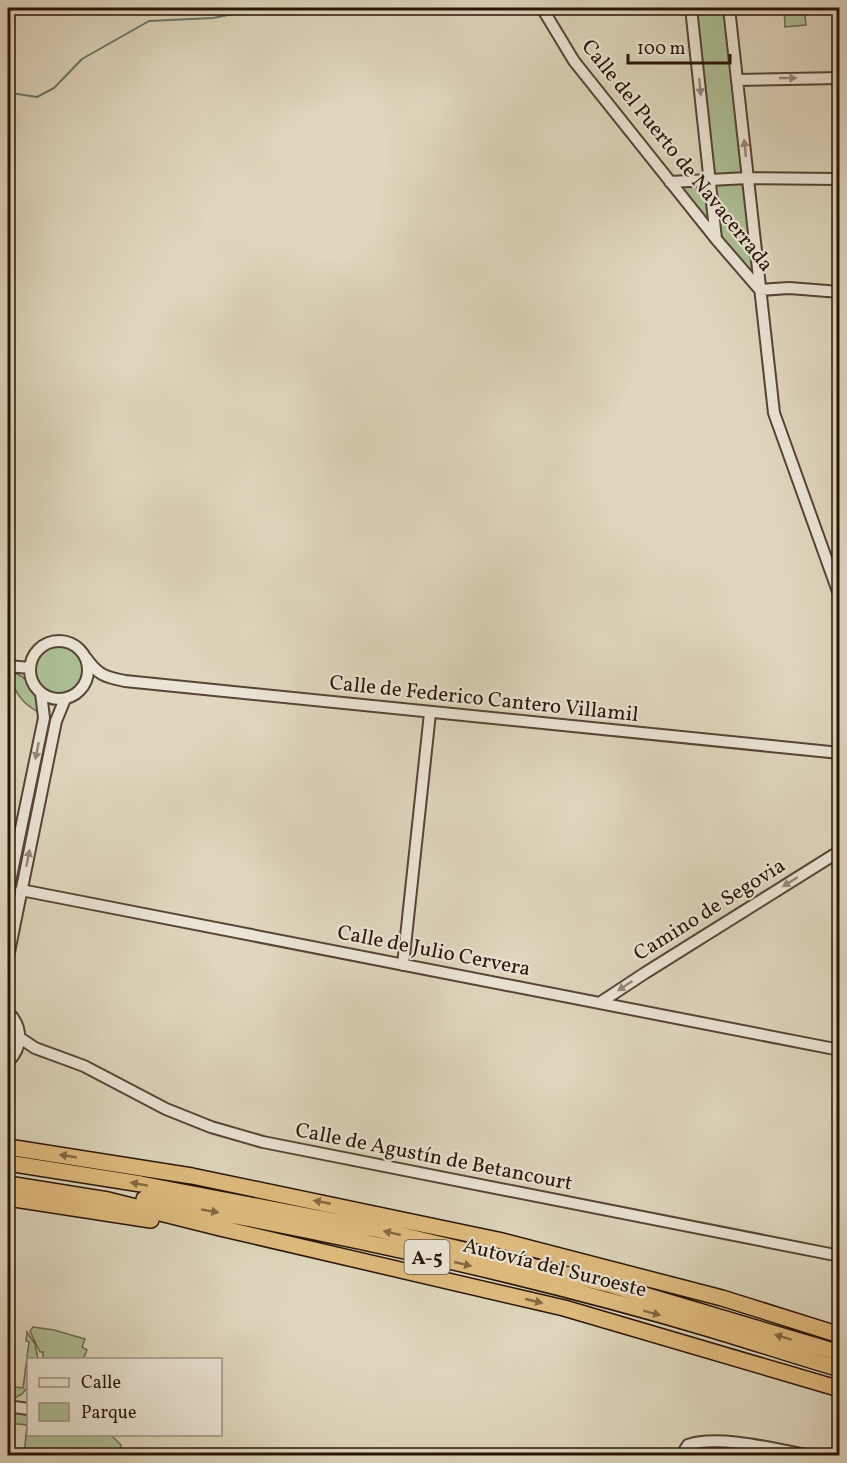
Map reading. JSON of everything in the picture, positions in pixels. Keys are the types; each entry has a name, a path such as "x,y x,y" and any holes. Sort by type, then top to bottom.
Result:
{"highway":[{"path":"8,1147 192,1176 379,1213 498,1240 840,1326"},
{"name":"Autovía del Suroeste","path":"8,1163 141,1184 380,1230 611,1285 840,1353"},
{"name":"Autovía del Suroeste","path":"8,1179 259,1220 470,1266 709,1329 840,1369"},
{"path":"8,1184 108,1200 564,1308 840,1389"},
{"path":"8,1198 293,1244"},
{"path":"611,1285 788,1319"},
{"path":"722,1298 840,1335"}],"street":[{"name":"Calle del Puerto de Navacerrada","path":"542,8 574,61 716,239 760,290 789,288 840,292"},
{"path":"691,8 716,239"},
{"path":"729,8 774,413 840,597"},
{"path":"737,80 840,78"},
{"path":"670,182 748,178 840,179"},
{"path":"762,309 772,296 789,288"},
{"path":"59,641 70,643 80,649 86,658 89,667 85,685 80,691 65,699 48,697 35,686 30,668 33,657 39,649 49,643 59,641"},
{"name":"Calle de Federico Cantero Villamil","path":"86,658 94,670 102,675 125,681 840,753"},
{"path":"8,666 30,668"},
{"name":"Calle de Federico Cantero Villamil","path":"85,685 125,681"},
{"path":"8,891 44,718 41,693"},
{"path":"8,957 56,721 65,699"},
{"path":"403,965 430,713"},
{"name":"Camino de Segovia","path":"601,1002 840,851"},
{"name":"Calle de Julio Cervera","path":"21,890 839,1050"},
{"path":"8,1012 18,1027 20,1038 18,1048 10,1059"},
{"name":"Calle de Agustín de Betancourt","path":"20,1038 35,1048 84,1066 166,1109 211,1127 263,1142 840,1256"},
{"path":"10,1059 23,1051 35,1048"},
{"path":"8,1406 27,1408"},
{"path":"681,1455 688,1445 704,1442 747,1444 811,1455"}],"green space":[{"path":"695,8 725,8 753,271 747,272 678,187 713,186"},
{"path":"784,8 804,8 806,25 785,27"},
{"path":"59,645 77,652 84,670 77,688 59,695 41,688 34,670 41,652"},
{"path":"12,672 29,683 38,700 40,713 20,697 12,679"},
{"path":"33,1327 54,1330 85,1339 82,1347 87,1350 83,1358 43,1358 43,1352 40,1352 30,1331"},
{"path":"27,1332 35,1344 38,1358 27,1358 27,1388 8,1402 8,1386 23,1388 29,1342 26,1341"},
{"path":"8,1411 27,1413 27,1425 8,1423"},
{"path":"27,1425 27,1436 113,1436 121,1445 120,1456 24,1455"}],"waterway":[{"path":"8,97 11,93 37,97 54,88 82,59 149,21 213,18 264,8"}]}
